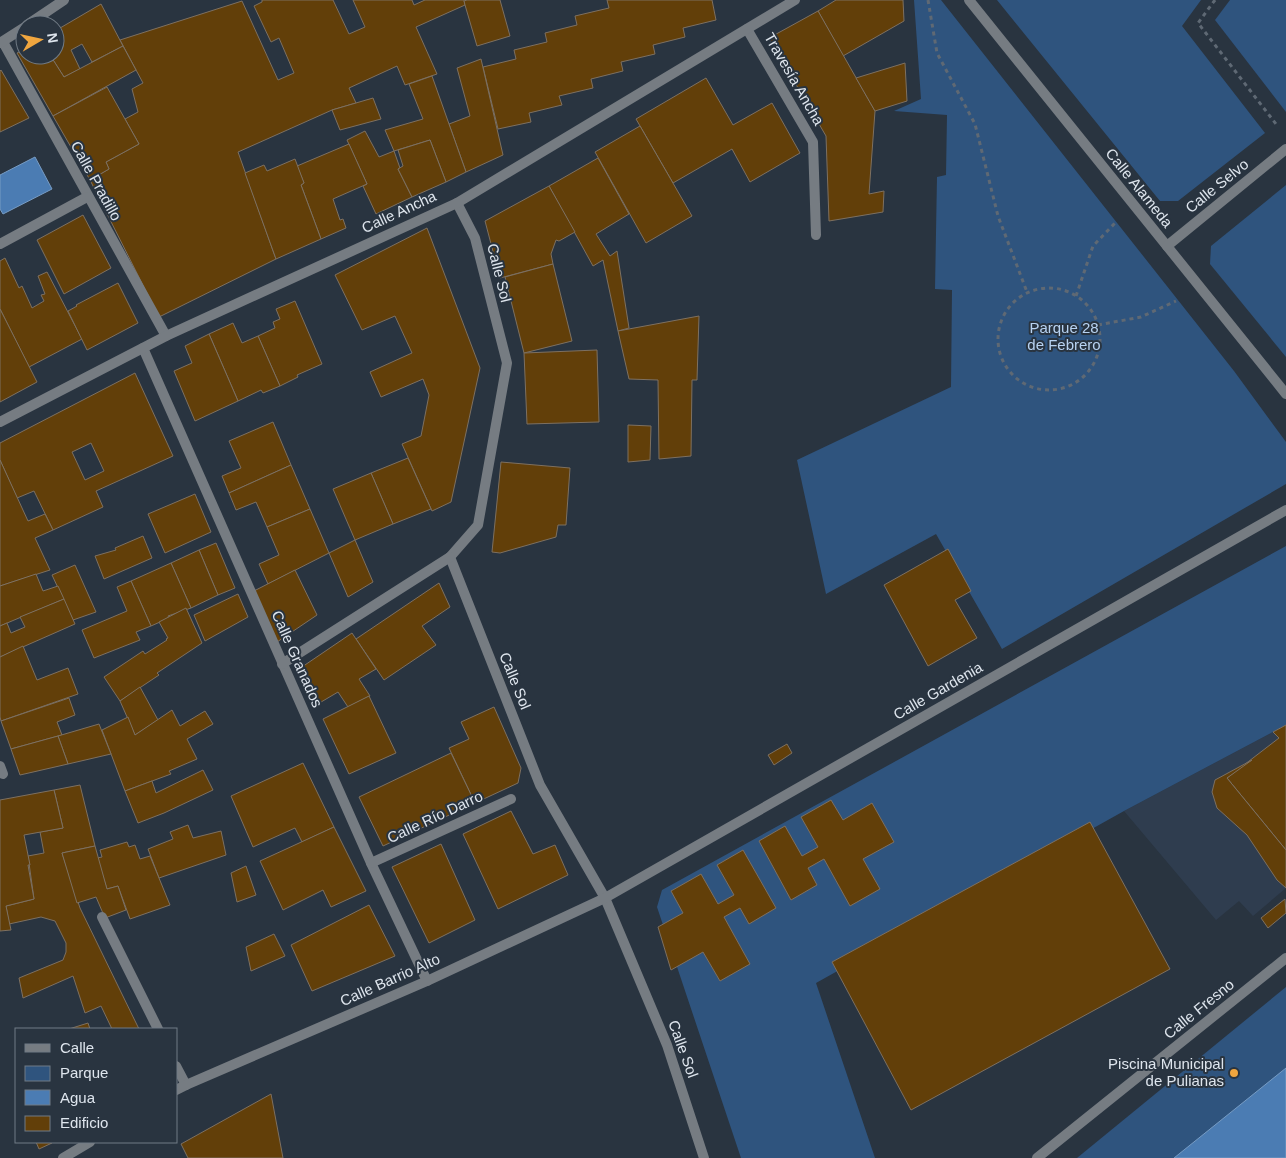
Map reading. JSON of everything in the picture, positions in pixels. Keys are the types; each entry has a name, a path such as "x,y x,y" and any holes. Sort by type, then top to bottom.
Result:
{"street":[{"path":"42,15 64,0"},
{"name":"Calle Ancha","path":"0,422 166,336 457,202 795,0"},
{"name":"Calle Alameda","path":"969,0 1286,394"},
{"name":"Travesía Ancha","path":"747,29 813,142 816,235"},
{"path":"1,42 15,33"},
{"name":"Calle Pradillo","path":"1,42 166,336"},
{"name":"Calle Selvo","path":"1167,246 1286,149"},
{"path":"0,244 88,197"},
{"name":"Calle Sol","path":"457,202 475,238 507,363 478,525 450,557 540,785 605,898 668,1045 704,1158"},
{"name":"Calle Granados","path":"143,348 371,863 427,981"},
{"name":"Calle Gardenia","path":"605,898 1286,510"},
{"path":"282,664 450,557"},
{"name":"Calle Río Darro","path":"371,863 511,799"},
{"name":"Calle Barrio Alto","path":"178,1089 427,981 605,898"},
{"path":"102,917 158,1028"},
{"name":"Calle Fresno","path":"1037,1158 1286,958"},
{"path":"178,1070 186,1084"},
{"path":"63,1158 88,1143"}],"path":[{"path":"928,0 937,53 975,124 998,216 1027,292"},
{"path":"1215,0 1198,23 1280,129"},
{"path":"1076,296 1093,246 1119,219"},
{"path":"1044,288 1061,289 1076,296 1094,314 1098,325 1100,342 1096,358 1088,372 1075,383 1060,389 1043,390 1027,385 1013,376 1004,363 998,347 998,331 1004,315 1013,302 1027,292 1044,288"},
{"path":"1098,325 1140,317 1182,298"}],"shaded area":[{"path":"1286,725 1286,888 1253,916 1239,901 1216,920 1124,811"}],"green space":[{"name":"Parque 28 de Febrero","path":"914,0 941,0 1234,371 1286,442 1286,484 1002,649 936,534 826,594 797,460 951,387 952,290 935,289 937,177 946,175 947,115 894,111 921,99"},
{"path":"997,0 1201,0 1182,26 1265,133 1178,201 1160,201"},
{"path":"1230,0 1286,0 1286,112 1215,20"},
{"path":"1286,185 1286,357 1210,264 1211,246"},
{"path":"1286,546 1286,725 1124,811 816,983 875,1158 741,1158 657,907 662,890"},
{"name":"Piscina Municipal de Pulianas","path":"1286,987 1286,1158 1077,1158"}],"water":[{"path":"35,157 52,189 3,214 0,209 0,175"},
{"path":"1286,1068 1286,1158 1174,1158"}],"building":[{"path":"262,0 333,0 349,34 365,27 353,0 412,0 414,5 425,0 464,0 465,5 416,27 437,74 405,85 397,66 349,88 356,103 332,110 238,152 276,259 159,317 90,180 109,169 106,162 139,144 125,119 138,112 132,89 143,83 120,40 242,1 278,80 294,73 279,38 271,42 254,6 262,2"},
{"path":"500,0 510,36 477,46 464,1"},
{"path":"607,0 712,0 716,20 683,28 685,37 653,45 655,54 621,62 623,71 591,79 593,88 559,96 562,105 529,113 531,122 498,129 483,67 516,59 514,50 547,42 545,33 577,25 575,16 609,8"},
{"path":"836,0 903,0 904,21 843,56 818,11"},
{"path":"101,4 123,46 92,62 82,44 71,50 80,69 64,77 56,65 65,65 65,25"},
{"path":"818,11 875,111 869,194 884,191 883,212 829,221 826,136 769,38"},
{"path":"123,46 136,70 53,116 24,65 56,65 64,77"},
{"path":"481,59 503,155 466,172 449,124 470,116 457,68"},
{"path":"905,63 907,101 875,111 856,78"},
{"path":"0,71 29,118 0,132"},
{"path":"432,76 466,172 446,182 430,140 394,151 385,130 423,119 409,84"},
{"path":"706,78 733,125 772,103 800,153 750,182 732,149 673,183 636,119"},
{"path":"107,87 139,144 106,162 109,169 90,180 53,116"},
{"path":"373,98 381,119 340,130 332,110"},
{"path":"640,126 692,216 646,243 595,152"},
{"path":"365,131 379,157 394,151 400,168 398,169 412,197 376,214 363,186 367,184 347,140"},
{"path":"430,140 446,182 412,197 398,169 403,166 398,150"},
{"path":"349,144 367,184 333,199 340,220 343,219 346,228 321,239 301,185 304,183 297,166"},
{"path":"598,158 629,214 596,234 610,256 617,251 629,328 618,331 603,260 593,266 549,186"},
{"path":"295,159 304,183 301,185 321,239 276,259 245,173 264,165 267,171"},
{"path":"549,186 575,232 559,241 556,240 551,254 553,264 500,278 485,221"},
{"path":"83,215 111,268 64,294 37,240"},
{"path":"427,228 480,368 451,502 432,511 402,444 421,436 429,395 423,379 381,397 370,372 412,353 395,316 362,330 335,275"},
{"path":"5,258 19,288 22,286 32,308 44,301 41,295 45,294 38,276 47,272 82,339 29,367 0,309 0,261"},
{"path":"553,264 572,341 524,353 505,277"},
{"path":"118,283 138,323 87,350 68,311"},
{"path":"295,301 322,364 297,375 298,377 280,386 258,336 275,328 273,322 280,319 276,309"},
{"path":"0,309 37,382 0,402"},
{"path":"699,316 697,380 692,380 691,456 659,459 658,380 629,379 618,331"},
{"path":"233,323 242,343 258,336 280,386 263,393 261,390 238,401 209,334"},
{"path":"209,334 238,401 195,421 174,371 192,363 185,346"},
{"path":"597,350 599,422 527,424 524,353"},
{"path":"135,373 173,456 96,491 103,507 53,530 34,491 17,498 0,460 0,443","holes":["91,443 104,471 85,480 72,452"]},
{"path":"273,422 291,465 229,493 222,476 241,468 229,441"},
{"path":"628,425 651,426 650,460 628,462"},
{"path":"408,458 431,509 393,524 371,473"},
{"path":"0,460 28,521 45,514 53,530 35,538 50,570 0,586"},
{"path":"501,462 570,468 566,525 558,525 556,537 500,553 492,552"},
{"path":"291,465 310,509 267,527 256,502 236,510 229,493"},
{"path":"371,473 393,524 355,540 333,489"},
{"path":"195,494 211,532 165,553 148,514"},
{"path":"310,509 329,553 268,584 259,564 279,555 267,527"},
{"path":"143,536 152,558 104,579 95,556 116,550 115,548"},
{"path":"355,540 373,582 348,597 329,553"},
{"path":"216,543 235,588 218,595 199,550"},
{"path":"948,549 971,591 955,600 977,638 928,666 884,585"},
{"path":"199,550 218,595 191,608 171,563"},
{"path":"171,563 191,608 168,616 169,618 151,626 131,581"},
{"path":"75,565 96,612 73,620 52,575"},
{"path":"295,570 317,615 277,642 252,592"},
{"path":"36,574 43,591 58,586 64,599 0,626 0,586"},
{"path":"131,581 151,626 136,632 140,640 94,658 82,630 127,611 117,587"},
{"path":"439,583 450,607 422,626 436,645 384,680 356,639"},
{"path":"238,594 248,617 205,641 194,615"},
{"path":"64,599 75,624 0,657 0,626 7,623 11,633 25,627 20,617"},
{"path":"186,608 202,643 120,701 104,677 143,651 145,654 167,640 168,638 159,622"},
{"path":"352,633 376,669 359,679 370,696 348,707 338,692 316,705 299,669"},
{"path":"23,646 37,680 68,668 78,694 1,721 0,657"},
{"path":"140,687 158,720 135,735 120,701"},
{"path":"369,696 396,753 349,774 323,719"},
{"path":"69,698 75,715 57,722 62,735 11,749 1,721"},
{"path":"494,707 521,768 518,783 475,803 449,748 469,739 461,722"},
{"path":"172,710 180,726 205,711 213,724 187,739 197,759 169,771 171,774 125,791 102,730 128,717 135,735"},
{"path":"99,724 111,754 68,764 58,736"},
{"path":"1286,725 1286,850 1227,778 1279,738 1273,732"},
{"path":"58,736 68,764 20,775 11,749"},
{"path":"787,744 792,753 774,765 768,755"},
{"path":"451,753 475,803 383,846 359,797"},
{"path":"1252,760 1227,778 1286,850 1286,888 1277,880 1247,835 1217,808 1212,792 1215,780"},
{"path":"303,763 334,827 302,842 295,828 253,847 231,796"},
{"path":"203,770 213,790 138,823 125,791 152,781 156,793"},
{"path":"80,785 95,846 62,853 80,908 139,1028 112,1028 101,1006 85,1013 73,976 23,998 19,978 63,960 66,952 66,943 55,921 41,917 9,924 6,906 34,899 28,856 44,853 40,832 63,828 54,790"},
{"path":"54,790 63,828 24,835 34,899 6,906 11,930 0,931 0,800"},
{"path":"831,800 843,820 872,803 894,842 863,859 880,889 850,906 824,859 808,868 817,885 791,900 759,841 785,826 802,856 818,847 801,817"},
{"path":"511,811 533,854 555,845 568,875 498,909 463,834"},
{"path":"1090,822 1170,969 911,1110 832,962"},
{"path":"188,825 193,838 221,831 226,855 159,878 148,849 173,839 170,832"},
{"path":"334,827 366,891 331,907 323,890 283,910 260,861"},
{"path":"127,842 129,847 135,845 140,859 150,856 170,905 130,919 118,886 107,889 97,858 102,857 100,850"},
{"path":"441,844 475,920 429,943 392,867"},
{"path":"95,846 107,889 118,886 126,910 105,918 96,897 77,903 62,853"},
{"path":"743,850 776,908 749,924 740,908 724,917 750,964 720,981 703,952 671,970 658,927 683,913 671,891 701,874 718,904 734,895 717,865"},
{"path":"246,866 256,895 237,902 231,873"},
{"path":"1285,899 1286,913 1268,928 1261,918"},
{"path":"369,905 395,956 312,991 291,945"},
{"path":"274,934 285,956 251,971 246,947"},
{"path":"88,1023 90,1028 72,1028"},
{"path":"271,1094 283,1158 188,1158 181,1144"},
{"path":"36,1143 52,1143 39,1149"}],"place":[{"name":"Piscina Municipal de Pulianas","path":"1234,1073"}]}
